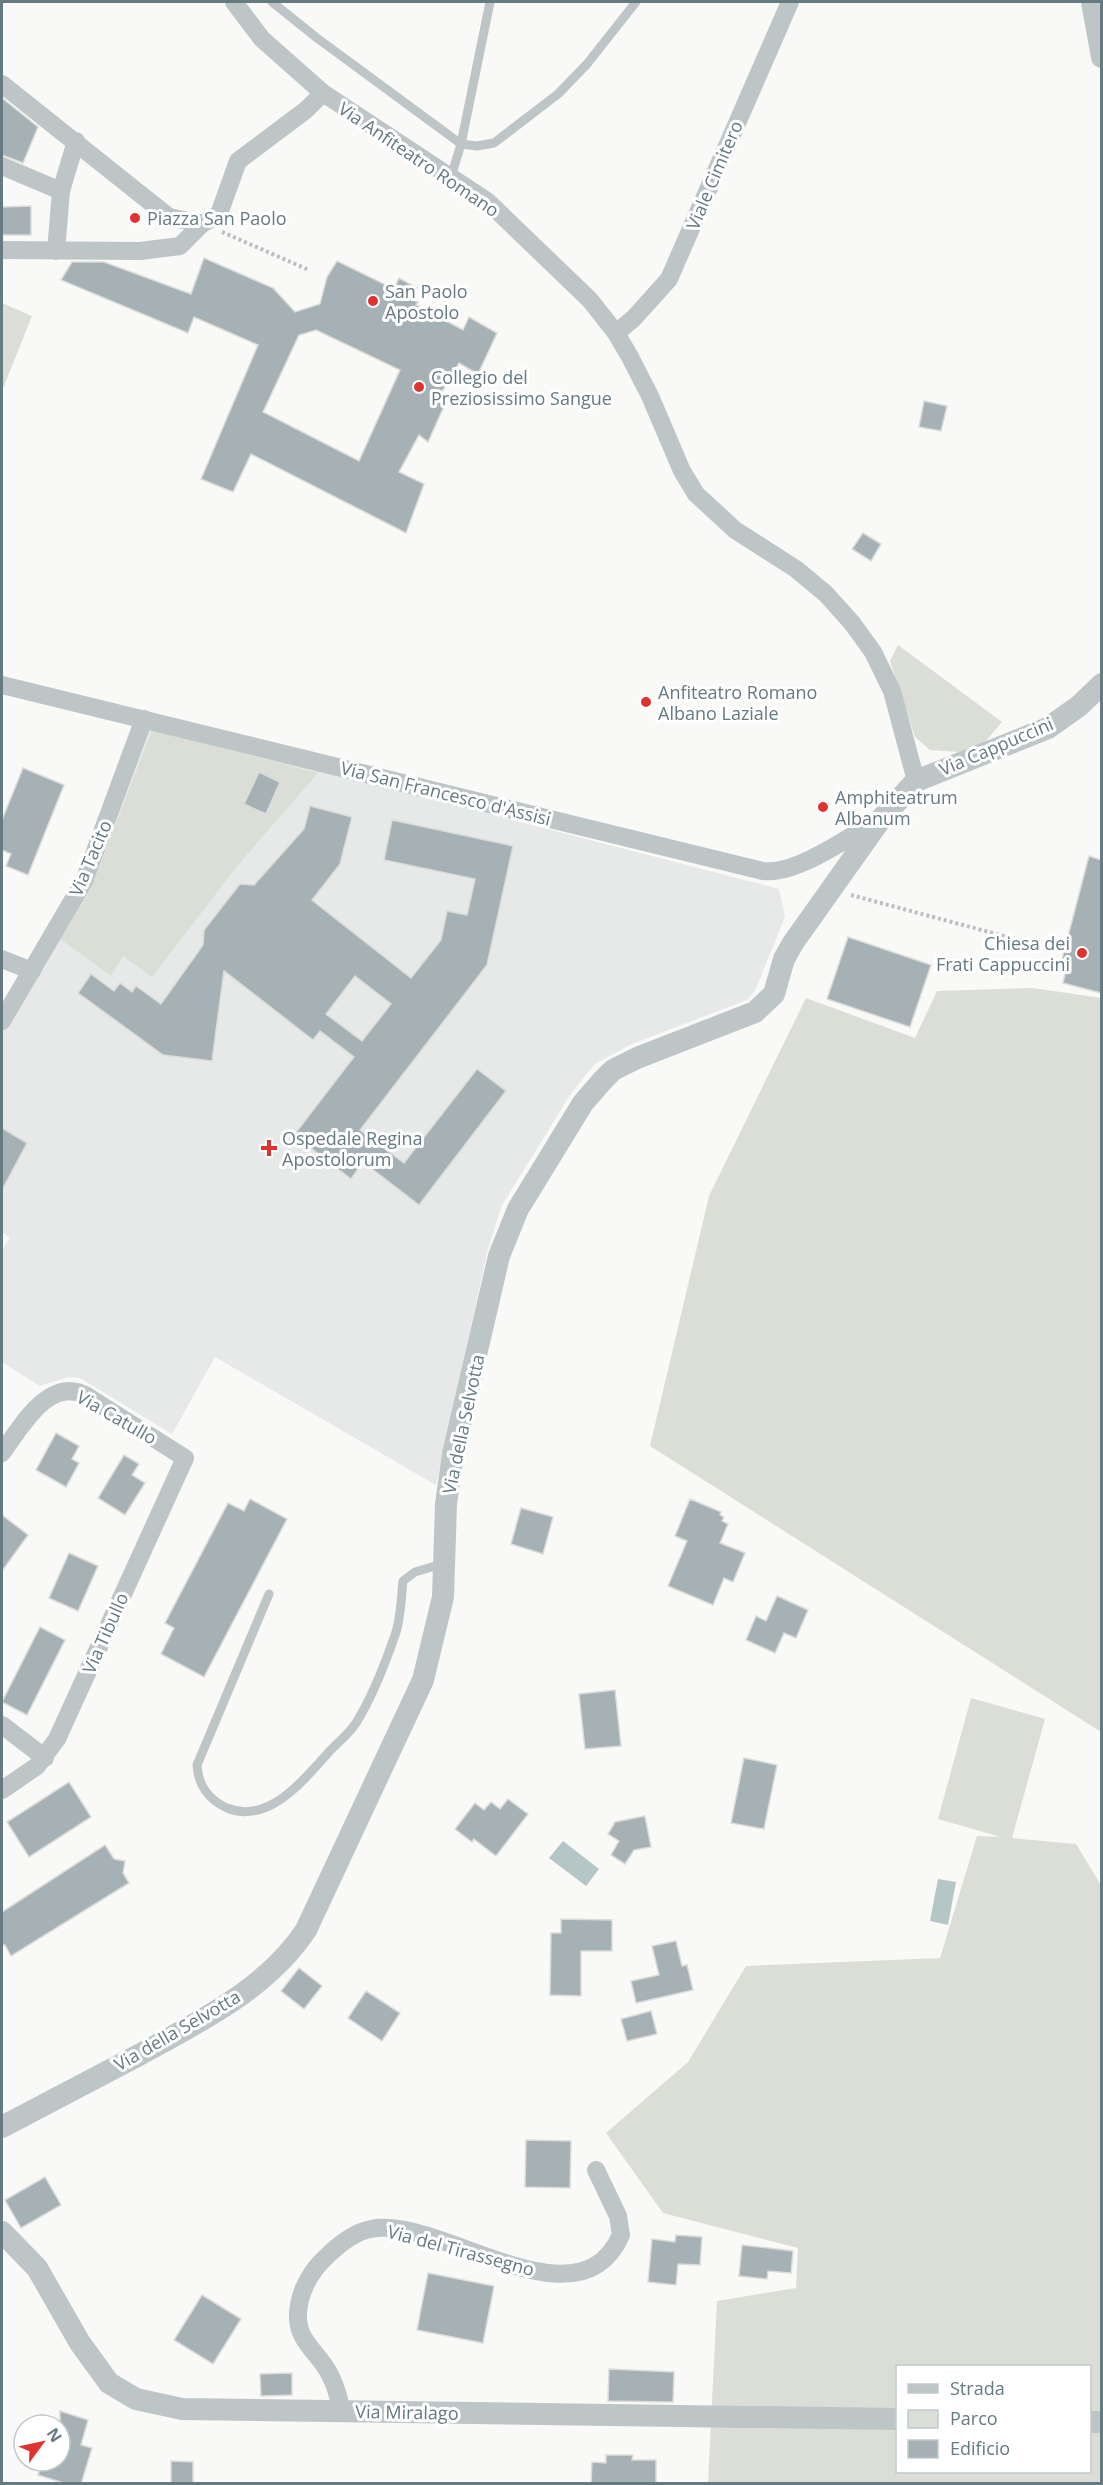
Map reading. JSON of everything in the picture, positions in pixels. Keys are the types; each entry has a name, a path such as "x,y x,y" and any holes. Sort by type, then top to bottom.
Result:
{"street":[{"name":"Via Anfiteatro Romano","path":"234,2 262,39 323,93 496,208 590,300 616,333 650,396 682,471 696,494 735,530 796,569 826,594 845,614 873,652 892,691 916,781"},
{"name":"Viale Cimitero","path":"616,333 634,318 669,279 790,2"},
{"path":"1092,2 1101,57"},
{"path":"2,84 169,217 202,224"},
{"path":"2,250 140,251 180,246 202,224 219,214 238,161 306,110 323,93"},
{"path":"56,250 61,191 76,141"},
{"path":"2,166 61,191"},
{"name":"Via Cappuccini","path":"916,781 1048,728 1079,706 1101,684"},
{"name":"Via San Francesco d'Assisi","path":"2,685 764,871 787,868 805,861 881,819"},
{"name":"Via Tacito","path":"2,1021 84,881 144,720"},
{"name":"Via della Selvotta","path":"2,2127 195,2025 258,1982 290,1953 314,1914 417,1695 438,1621 445,1563 446,1504 453,1455 499,1256 511,1223 530,1185 583,1103 613,1070 651,1052 747,1017 769,1002 787,953 881,819 916,781"},
{"path":"2,959 32,972"},
{"name":"Via Catullo","path":"2,1453 43,1402 58,1392 69,1390 87,1396 185,1458"},
{"name":"Via Tibullo","path":"2,1790 45,1758 57,1739 185,1458"},
{"path":"2,1725 45,1758"},
{"name":"Via del Tirassegno","path":"342,2411 336,2387 325,2366 304,2341 298,2319 304,2288 324,2259 357,2234 371,2229 384,2228 423,2236 542,2272 567,2274 584,2270 602,2261 621,2235 618,2216 596,2170"},
{"name":"Via Miralago","path":"2,2232 38,2268 97,2370 125,2394 150,2403 182,2409 896,2419"}],"lane":[{"path":"272,2 461,144 477,146 494,143 558,94 588,64 636,2"},
{"path":"450,177 461,144 490,2"},
{"path":"269,1594 197,1766 199,1779 209,1796 237,1811 249,1812 263,1809 283,1797 299,1785 355,1725 368,1702 396,1632 403,1581 415,1572 445,1563"}],"path":[{"path":"202,224 309,270"},
{"path":"831,890 1030,943"}],"shaded area":[{"name":"Ospedale Regina Apostolorum","path":"151,726 779,889 785,917 755,991 747,1000 632,1044 595,1064 572,1092 502,1205 488,1249 436,1485 215,1357 172,1434 80,1378 68,1377 40,1386 2,1362 2,1250 10,1238 2,1232 2,1032 88,887"},
{"path":"563,1841 599,1869 586,1886 549,1858"},
{"path":"938,1879 956,1882 948,1925 930,1921"}],"green space":[{"path":"2,303 32,316 2,391"},
{"path":"898,645 1002,722 985,742 959,752 930,750 915,737 890,661"},
{"path":"152,730 318,773 238,865 152,977 123,956 111,976 60,939 91,888"},
{"path":"1033,988 1101,998 1101,1732 650,1446 709,1196 806,998 915,1038 937,991"},
{"path":"971,1698 1045,1719 1012,1838 1076,1844 1101,1885 1101,2483 708,2483 717,2301 796,2288 798,2248 663,2213 606,2133 688,2062 746,1966 940,1958 977,1836 1001,1837 938,1819"}],"building":[{"path":"2,98 38,127 23,163 2,155"},
{"path":"31,206 31,235 2,235 2,207"},
{"name":"Collegio del Preziosissimo Sangue","path":"204,258 273,288 295,312 320,304 327,277 337,261 394,289 399,278 417,288 413,300 418,302 416,305 463,330 469,317 497,333 478,374 459,363 437,400 445,404 428,442 419,435 399,472 424,484 406,533 251,454 233,492 201,479 258,345 194,317 188,333 61,280 72,262 104,262 191,294","holes":["316,330 400,370 359,461 263,412 299,335"]},
{"path":"924,401 947,406 941,431 919,427"},
{"path":"863,533 881,544 871,561 852,549"},
{"path":"23,768 64,785 28,875 6,866 11,854 2,850 2,820"},
{"path":"259,772 280,782 266,814 244,804"},
{"path":"310,806 352,817 340,864 312,900 411,978 441,940 447,911 467,915 475,879 384,860 392,820 513,846 487,965 360,1130 404,1163 477,1069 506,1091 419,1205 363,1162 351,1179 294,1135 354,1057 320,1031 313,1040 224,971 212,1061 163,1055 78,993 91,974 114,991 120,983 132,992 136,986 161,1004 203,945 204,930 240,884 254,885 304,829","holes":["355,976 391,1004 362,1041 326,1014"]},
{"path":"1089,856 1101,860 1101,993 1063,983 1067,965 1061,963"},
{"path":"848,937 931,965 910,1027 827,999"},
{"path":"2,1128 27,1143 2,1190"},
{"path":"56,1433 79,1446 72,1459 79,1463 66,1487 36,1470"},
{"path":"124,1455 139,1464 132,1475 145,1483 125,1515 98,1498"},
{"path":"250,1499 287,1519 204,1677 161,1654 174,1628 165,1623 228,1503 244,1511"},
{"path":"690,1499 721,1512 720,1515 724,1517 722,1521 728,1524 720,1543 745,1553 733,1582 724,1578 713,1605 668,1586 687,1541 675,1536"},
{"path":"521,1508 553,1517 543,1554 511,1544"},
{"path":"2,1515 28,1535 2,1571"},
{"path":"69,1553 98,1566 78,1611 49,1598"},
{"path":"777,1596 808,1610 796,1638 784,1633 775,1653 746,1640 756,1616 766,1621"},
{"path":"40,1627 65,1640 27,1715 2,1702"},
{"path":"615,1690 621,1746 585,1749 579,1694"},
{"path":"744,1758 777,1765 764,1829 731,1823"},
{"path":"69,1782 91,1817 29,1857 7,1822"},
{"path":"508,1799 528,1814 496,1856 474,1839 472,1842 455,1829 475,1803 484,1810 491,1802 500,1809"},
{"path":"645,1816 651,1847 634,1850 625,1864 611,1855 619,1841 608,1834 615,1822"},
{"path":"105,1845 114,1859 125,1861 123,1873 129,1883 11,1956 5,1945 2,1945 2,1912"},
{"path":"561,1919 612,1920 612,1951 581,1951 581,1996 550,1995 551,1933 561,1933"},
{"path":"676,1941 682,1966 687,1965 693,1990 636,2003 631,1981 659,1975 652,1946"},
{"path":"299,1968 322,1986 304,2009 281,1991"},
{"path":"366,1991 400,2013 382,2041 348,2018"},
{"path":"651,2011 657,2034 627,2041 621,2019"},
{"path":"526,2140 571,2141 570,2188 525,2187"},
{"path":"45,2177 61,2205 21,2228 5,2200"},
{"path":"676,2235 702,2237 700,2265 678,2264 676,2285 648,2282 652,2239 675,2242"},
{"path":"742,2245 793,2251 791,2273 768,2271 767,2279 739,2276"},
{"path":"428,2273 494,2286 483,2343 417,2330"},
{"path":"202,2295 241,2319 213,2364 174,2340"},
{"path":"609,2369 674,2372 673,2402 608,2401"},
{"path":"292,2373 292,2395 261,2396 260,2374"},
{"path":"72,2415 88,2420 81,2445 92,2448 81,2484 67,2484 38,2475 39,2473 72,2473"},
{"path":"606,2455 633,2455 632,2460 656,2460 656,2484 591,2484 592,2462 606,2463"},
{"path":"171,2461 193,2462 193,2484 171,2484"}],"place":[{"name":"Piazza San Paolo","path":"135,218"},
{"name":"San Paolo Apostolo","path":"373,301"},
{"name":"Collegio del Preziosissimo Sangue","path":"419,387"},
{"name":"Anfiteatro Romano Albano Laziale","path":"646,702"},
{"name":"Amphiteatrum Albanum","path":"823,807"},
{"name":"Chiesa dei Frati Cappuccini","path":"1082,953"},
{"name":"Ospedale Regina Apostolorum","path":"269,1148"}]}
